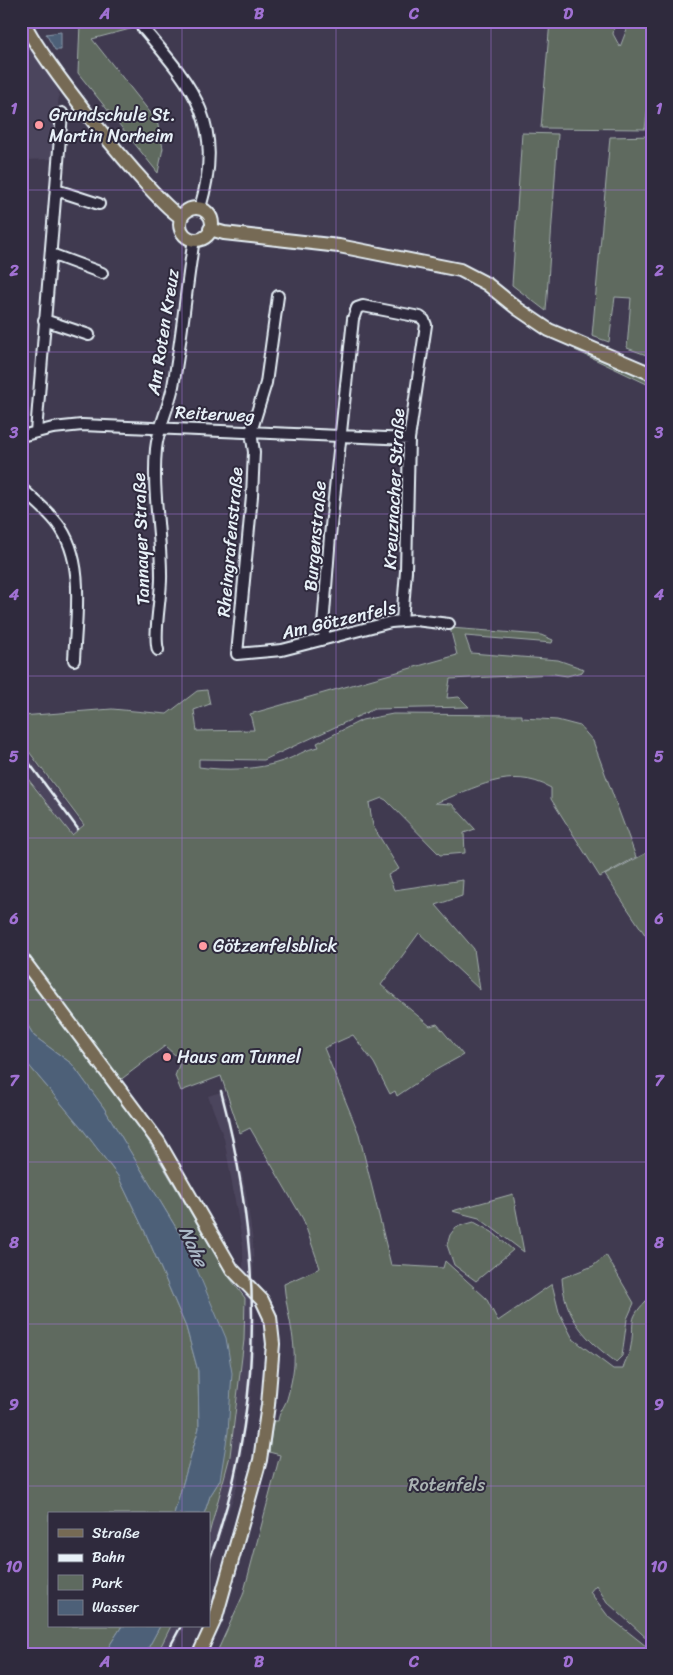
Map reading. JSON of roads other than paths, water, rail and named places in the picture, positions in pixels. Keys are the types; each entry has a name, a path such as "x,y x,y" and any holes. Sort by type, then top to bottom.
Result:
{"main road":[{"path":"24,21 40,52 132,168 158,199 181,217"},
{"path":"200,208 210,216 210,229 204,237 194,239 182,232 181,217 187,210 200,208"},
{"path":"210,229 224,233 339,246 451,267 487,284 522,312 549,330 652,374"},
{"path":"21,957 158,1141 232,1270 262,1300 270,1317 273,1344 266,1427 260,1460 216,1617 199,1654"}],"street":[{"path":"137,21 187,81 204,116 208,171 200,208"},
{"path":"36,432 62,113"},
{"path":"56,190 99,204"},
{"name":"Am Roten Kreuz","path":"159,428 173,386 194,239"},
{"path":"51,254 102,273"},
{"path":"251,432 266,383 278,296"},
{"name":"Burgenstraße","path":"326,639 323,626 330,536 353,319 357,308 363,306 420,317 424,320 426,330"},
{"path":"44,320 88,335"},
{"name":"Kreuznacher Straße","path":"402,621 406,571 409,439 426,330"},
{"name":"Reiterweg","path":"21,436 82,425 409,439"},
{"name":"Tannayer Straße","path":"158,650 156,637 161,600 161,574 155,464 159,428"},
{"name":"Rheingrafenstraße","path":"237,654 252,496 254,452 251,432"},
{"path":"21,488 58,524 72,550 76,593 74,660"},
{"name":"Am Götzenfels","path":"237,654 282,650 402,621 449,624"}],"water":[{"path":"61,32 61,50 55,50 46,34"},
{"path":"21,1014 34,1036 72,1064 104,1108 187,1246 226,1338 232,1373 228,1432 220,1480 210,1496 205,1512 175,1512 199,1428 198,1371 186,1327 146,1234 118,1176 81,1127 21,1056"},
{"path":"121,1628 159,1628 145,1654 104,1654"}],"railway":[{"path":"21,752 78,829"},
{"path":"210,1558 228,1503 241,1445 249,1386 252,1327 250,1268 244,1209 235,1150 221,1091"},
{"path":"166,1654 180,1628"}],"place":[{"name":"Grundschule St. Martin Norheim","path":"39,125"},
{"name":"Götzenfelsblick","path":"203,946"},
{"name":"Haus am Tunnel","path":"167,1057"}],"water label":[{"name":"Nahe","path":"194,1246"}],"park label":[{"name":"Rotenfels","path":"447,1485"}]}
